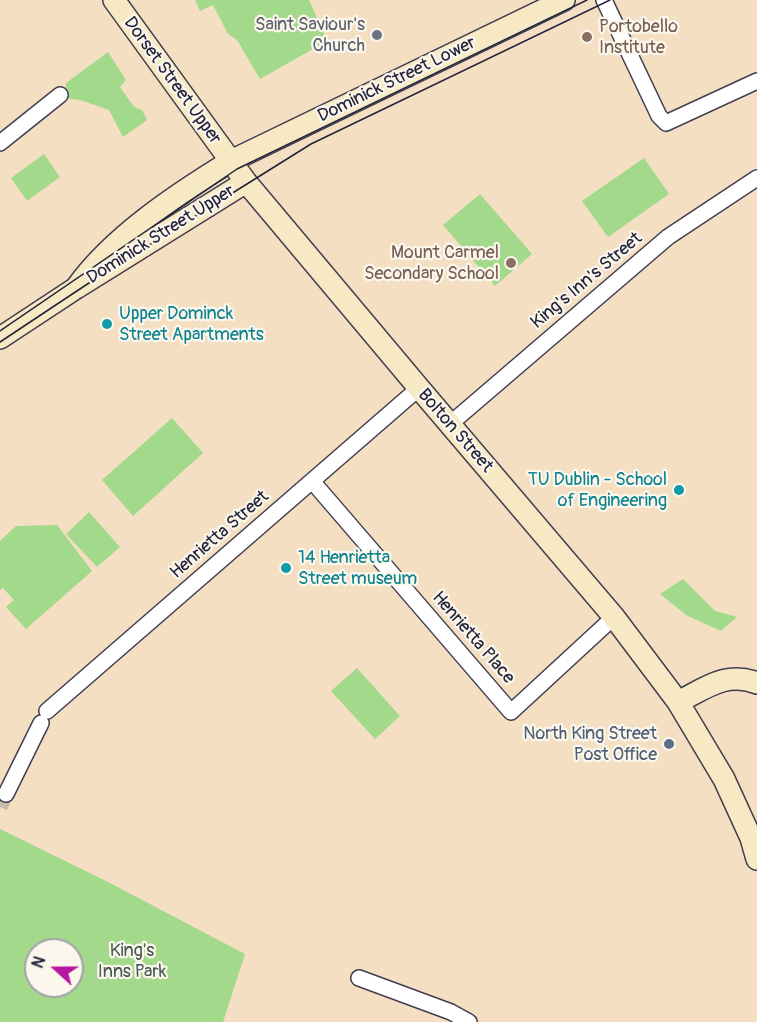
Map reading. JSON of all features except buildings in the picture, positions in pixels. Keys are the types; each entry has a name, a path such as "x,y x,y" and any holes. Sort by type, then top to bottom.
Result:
{"main road":[{"name":"Dorset Street Upper","path":"114,0 231,161"},
{"name":"Dominick Street Lower","path":"231,161 564,0"},
{"name":"Bolton Street","path":"231,161 418,388 614,617 678,702 724,778 754,838 757,859"},
{"name":"Dominick Street Upper","path":"76,288 86,274 125,236 192,186 231,161"},
{"name":"Dominick Street Upper","path":"0,338 246,182"},
{"path":"678,702 729,679 744,678 757,683"}],"street":[{"path":"604,0 659,116 666,123 757,81"},
{"path":"0,143 60,95"},
{"name":"King's Inn's Street","path":"450,424 668,237 757,178"},
{"name":"Henrietta Street","path":"6,794 44,717 418,388"},
{"name":"Henrietta Place","path":"312,481 511,712 614,617"},
{"path":"359,978 449,1017 469,1022"}],"green space":[{"path":"195,0 309,0 327,41 260,79 237,40 228,34 213,5 200,11"},
{"path":"108,52 126,80 120,87 134,107 142,110 147,120 123,137 109,110 80,100 65,98 66,83"},
{"path":"44,154 60,177 27,201 11,178"},
{"path":"644,158 669,194 608,237 582,201"},
{"path":"480,194 532,254 495,286 443,225"},
{"path":"172,418 203,453 133,516 102,480"},
{"path":"89,512 120,547 97,567 66,534"},
{"path":"57,525 92,571 26,629 6,607 14,600 3,588 0,590 0,541 16,526"},
{"path":"683,579 715,611 737,617 721,631 686,615 660,594"},
{"path":"357,668 400,716 375,739 331,691"},
{"name":"King's Inns Park","path":"0,829 108,882 245,954 223,1022 0,1022"}],"tunnel":[{"path":"0,807 6,794"}],"tram line":[{"path":"0,331 237,169 587,0"},
{"path":"0,342 98,277 311,144 610,0"}],"place":[{"name":"Saint Saviour's Church","path":"377,35"},
{"name":"Portobello Institute","path":"587,37"},
{"name":"Mount Carmel Secondary School","path":"511,263"},
{"name":"Upper Dominck Street Apartments","path":"107,324"},
{"name":"TU Dublin - School of Engineering","path":"679,490"},
{"name":"14 Henrietta Street museum","path":"286,568"},
{"name":"North King Street Post Office","path":"669,744"}]}
